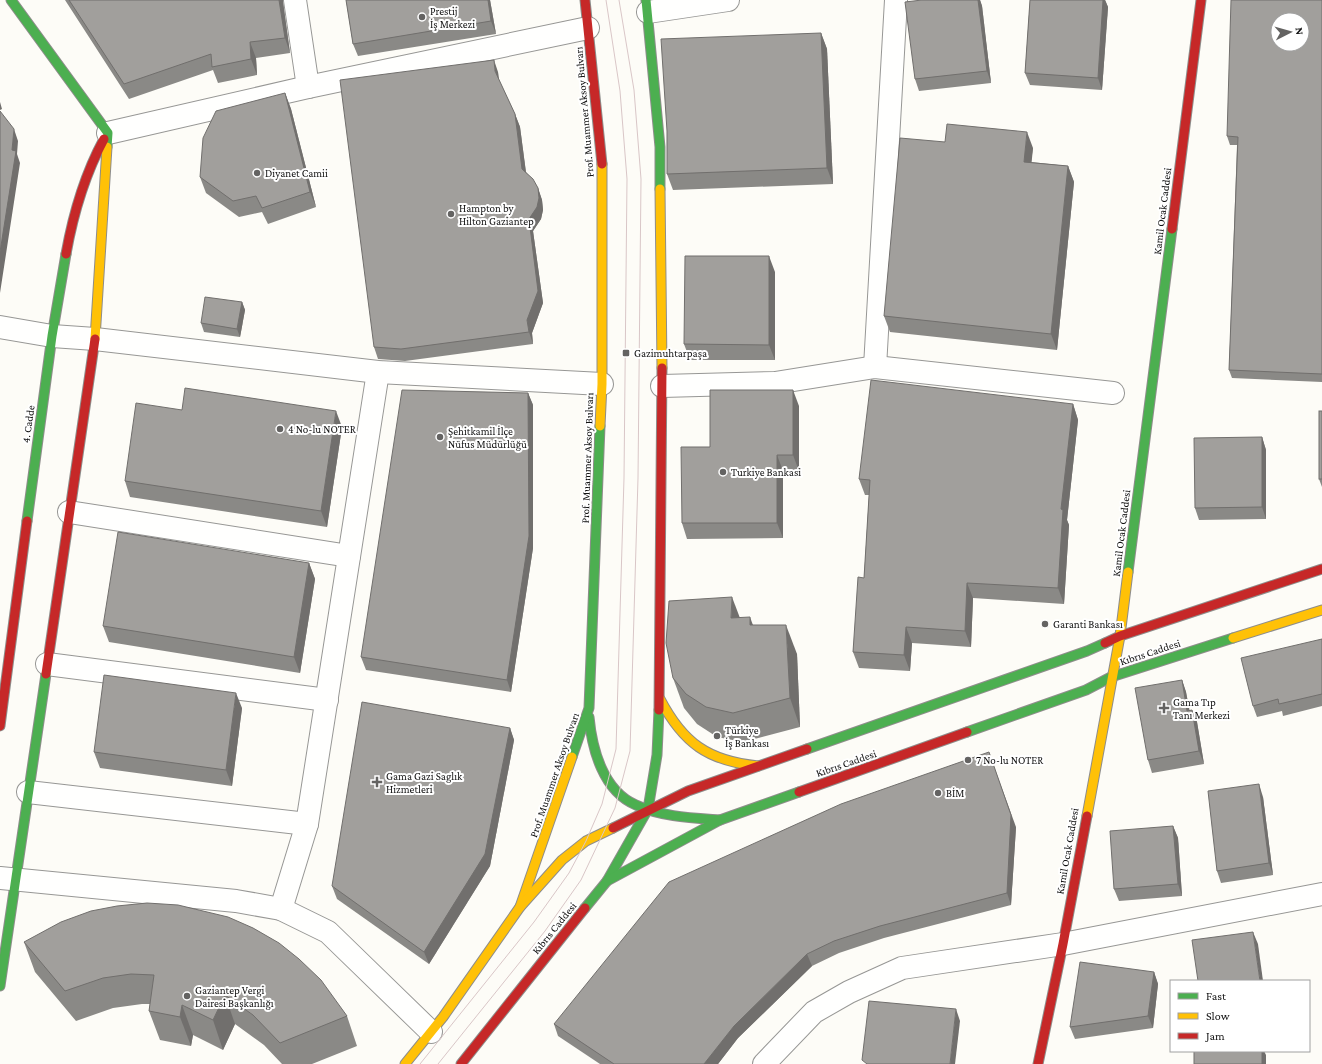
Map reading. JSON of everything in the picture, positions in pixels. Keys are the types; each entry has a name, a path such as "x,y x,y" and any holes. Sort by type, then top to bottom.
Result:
{"main road":[{"path":"0,986 8,879 28,792 95,338 108,133 11,0"},
{"name":"Prof. Muammer Aksoy Bulvarı","path":"520,907 589,708 602,384 602,158 585,0"},
{"name":"Kamil Ocak Caddesi","path":"1038,1064 1063,944 1111,677 1120,636 1201,0"},
{"path":"607,881 648,809 657,755 660,698 662,386 660,147 647,6"},
{"name":"4. Cadde","path":"0,726 52,336 70,236 91,163 108,133"},
{"path":"405,1064 431,1032 520,907 562,860 586,841 648,809 688,791 1087,651 1120,636 1322,569"},
{"name":"Kıbrıs Caddesi","path":"461,1064 607,881 658,855 720,820 1086,690 1111,677 1322,610"},
{"path":"660,698 667,714 677,729 689,742 701,751 728,762 758,766"},
{"path":"589,708 592,740 600,765 620,793 633,805 679,817 720,820"}],"street":[{"path":"294,0 308,87"},
{"path":"647,6 728,0"},
{"path":"874,367 896,0"},
{"path":"108,133 308,87 588,28"},
{"path":"0,327 52,336 95,338 378,372 602,384"},
{"path":"662,386 775,383 874,367 1113,394"},
{"path":"281,909 307,824 378,372"},
{"path":"69,512 349,556"},
{"path":"47,664 327,700"},
{"path":"28,792 307,824"},
{"path":"8,879 236,902 281,909 328,932 431,1032"},
{"path":"764,1064 814,1012 849,992 902,968 1063,944 1322,894"}],"building":[{"path":"69,0 279,0 285,38 250,42 251,59 212,67 211,54 124,84"},
{"name":"Prestij İş Merkezi","path":"346,0 488,0 491,21 353,44"},
{"path":"922,0 978,0 987,71 915,79 905,2"},
{"path":"1030,0 1103,0 1098,78 1025,73"},
{"path":"1231,0 1322,0 1322,374 1229,370 1238,137 1227,136"},
{"path":"821,33 827,168 667,174 667,131 661,39"},
{"name":"Hampton by Hilton Gaziantep","path":"494,60 495,71 515,114 522,169 533,179 538,188 539,198 537,207 529,219 538,291 527,320 529,332 401,349 374,347 340,80"},
{"name":"Diyanet Camii","path":"285,93 310,192 262,208 256,196 233,201 200,177 203,138 216,111"},
{"path":"0,111 14,129 12,150 16,151 0,252"},
{"path":"947,124 1027,132 1024,162 1068,166 1051,334 884,316 900,138 945,142"},
{"path":"685,256 769,256 769,345 684,344"},
{"path":"205,297 242,302 237,329 201,323"},
{"path":"871,380 1073,404 1061,509 1063,510 1058,588 967,583 965,631 906,627 904,655 853,652 858,577 864,578 870,480 859,479"},
{"path":"185,388 336,411 321,511 125,481 136,403 182,410"},
{"path":"402,390 528,393 529,536 507,680 361,657"},
{"path":"710,390 793,390 793,455 777,455 777,523 682,523 681,447 710,447"},
{"path":"1319,411 1322,411 1322,479 1319,479"},
{"path":"1262,437 1262,507 1195,508 1194,438"},
{"path":"118,532 309,563 294,657 103,626"},
{"path":"732,597 731,618 750,617 750,625 786,625 790,698 733,713 706,707 686,694 673,678 666,643 669,601"},
{"path":"1322,639 1322,694 1279,704 1278,699 1253,706 1241,658"},
{"path":"104,675 236,693 226,770 94,752"},
{"path":"1182,680 1187,711 1192,710 1199,751 1148,760 1135,688"},
{"path":"362,702 510,728 485,854 424,952 332,886"},
{"path":"989,752 1011,815 1007,893 880,926 834,941 807,954 734,1026 704,1064 614,1064 554,1024 669,882 841,804"},
{"path":"1259,784 1269,863 1217,871 1208,791"},
{"path":"1173,826 1178,884 1114,889 1110,831"},
{"name":"Gaziantep Vergi Dairesi Başkanlığı","path":"147,903 178,905 228,917 253,928 279,943 299,959 321,980 347,1016 280,1043 253,1015 225,995 213,1020 182,1005 180,1017 149,1011 154,975 131,974 103,978 65,991 24,942 61,922 91,911 117,906"},
{"path":"1253,932 1260,980 1198,980 1192,940"},
{"path":"1080,962 1154,972 1148,1016 1070,1027"},
{"path":"869,1001 956,1009 950,1064 867,1064 862,1060"},
{"path":"1194,1052 1262,1052 1262,1064 1194,1064"}],"tram line":[{"path":"420,1064 534,922 569,873 586,841 602,804 616,749 624,478 627,179 620,91 606,0"},
{"path":"438,1064 545,931 581,880 615,808 630,751 638,478 641,179 634,90 619,0"}],"traffic: fast":[{"path":"11,0 108,133 107,147"},
{"path":"646,0 660,147 660,189"},
{"path":"1128,572 1172,229"},
{"path":"27,521 52,336 66,254"},
{"path":"572,757 589,708 600,426"},
{"path":"967,732 1086,690 1111,677 1233,638"},
{"path":"807,749 1087,651 1105,643"},
{"path":"0,986 46,674"},
{"path":"607,881 648,809 657,755 659,710"},
{"path":"589,717 596,755 601,768 615,790 625,799 636,805 656,812 688,818 720,820"},
{"path":"585,908 607,881 720,820 799,792"}],"traffic: slow":[{"path":"95,339 107,147"},
{"path":"600,426 602,384 602,164"},
{"path":"660,189 662,368"},
{"path":"1087,816 1120,636 1128,572"},
{"path":"1233,638 1322,610"},
{"path":"660,699 678,727 699,747 725,760 758,766"},
{"path":"520,907 572,757"},
{"path":"405,1064 443,1017 520,907 562,860 586,841 613,828"}],"traffic: jam":[{"path":"585,0 602,164"},
{"path":"1172,229 1201,0"},
{"path":"66,254 80,195 85,180 104,139"},
{"path":"46,674 95,339"},
{"path":"659,710 662,368"},
{"path":"0,726 27,521"},
{"path":"1105,643 1120,636 1322,569"},
{"path":"799,792 967,732"},
{"path":"613,828 688,791 807,749"},
{"path":"1038,1064 1063,944 1087,816"},
{"path":"461,1064 585,908"}],"place":[{"name":"Prestij İş Merkezi","path":"422,17"},
{"name":"Diyanet Camii","path":"257,173"},
{"name":"Hampton by Hilton Gaziantep","path":"451,214"},
{"name":"Gazimuhtarpaşa","path":"626,353"},
{"name":"4 No-lu NOTER","path":"280,429"},
{"name":"Şehitkamil İlçe Nüfus Müdürlüğü","path":"440,437"},
{"name":"Turkiye Bankasi","path":"723,472"},
{"name":"Garanti Bankası","path":"1045,624"},
{"name":"Gama Tıp Tanı Merkezi","path":"1164,708"},
{"name":"Türkiye İş Bankası","path":"717,736"},
{"name":"7 No-lu NOTER","path":"968,760"},
{"name":"Gama Gazi Saglık Hizmetleri","path":"377,782"},
{"name":"BİM","path":"938,793"},
{"name":"Gaziantep Vergi Dairesi Başkanlığı","path":"187,996"}]}
